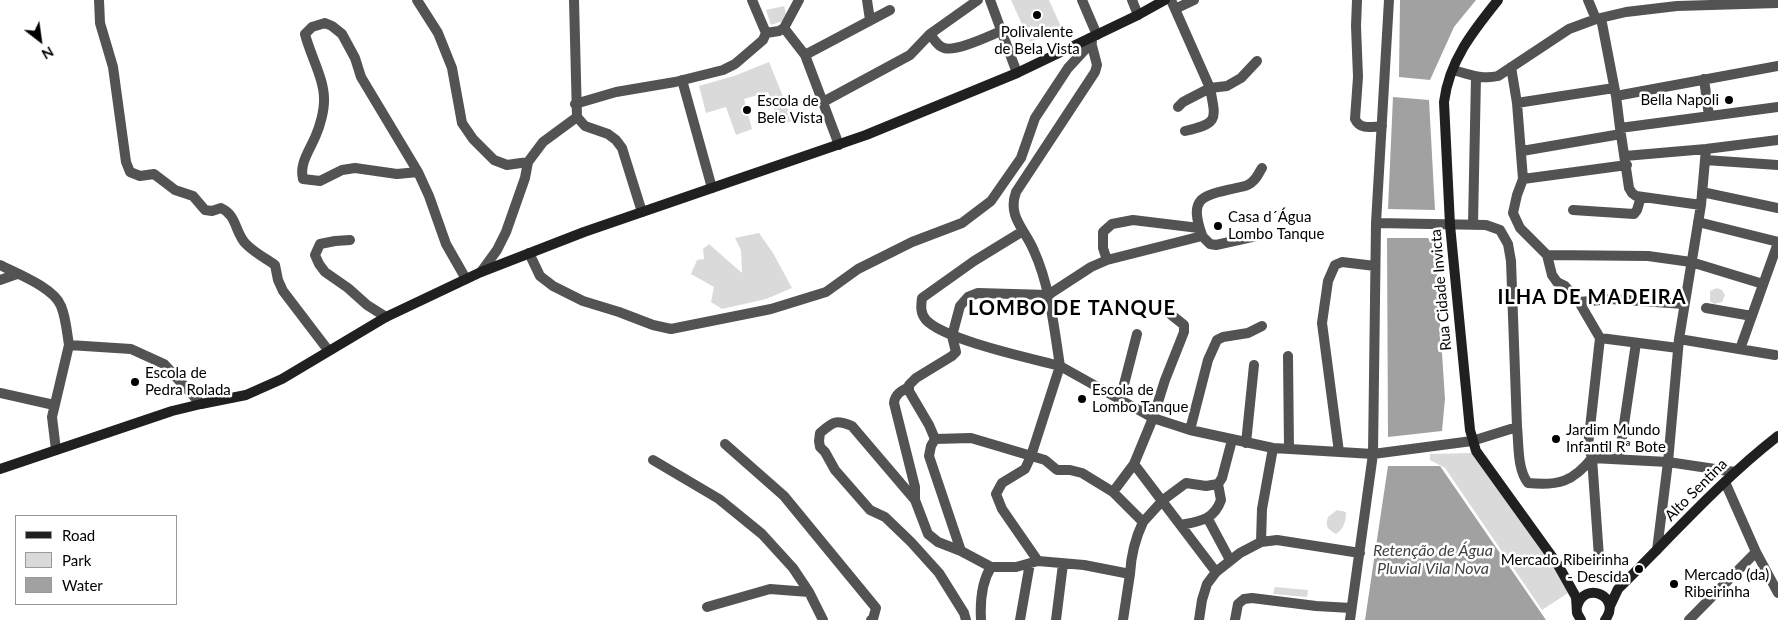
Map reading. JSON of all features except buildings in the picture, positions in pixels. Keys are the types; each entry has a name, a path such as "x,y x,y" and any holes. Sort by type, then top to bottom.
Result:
{"main road":[{"path":"0,469 172,411 246,396 263,389 386,317 481,272 642,212 839,145 1017,73 1093,38 1165,0"},
{"name":"Rua Cidade Invicta","path":"1498,0 1471,33 1463,46 1445,93 1444,102 1450,225 1470,430 1476,451 1558,565 1576,597 1578,615"},
{"name":"Alto Sentina","path":"1608,612 1618,589 1735,472 1778,436"},
{"name":"Rua Cidade Invicta","path":"1558,565 1583,590 1607,599 1608,612 1617,620"},
{"name":"Alto Sentina","path":"1595,593 1616,587 1638,569"},
{"path":"1578,615 1581,598 1595,593"}],"street":[{"path":"99,0 100,23 113,67 126,162 130,172 140,176 154,174 176,190 193,196 205,210 212,212 221,208 228,211 244,242 261,257 276,265 278,280 283,291 328,350"},
{"path":"417,0 438,32 452,68 462,123 473,139 494,160 507,165 528,162"},
{"path":"574,0 575,104 577,117 585,126 608,134 622,148 642,212"},
{"path":"752,0 766,33"},
{"path":"766,33 779,31 784,28 799,0"},
{"path":"867,0 870,20"},
{"path":"823,102 910,55 930,34 978,0"},
{"path":"990,0 1017,73"},
{"path":"1020,620 1034,562 1002,509 996,494 1002,483 1025,469 1060,366 1048,295 1034,250 1013,211 1012,201 1016,192 1095,72 1097,65 1093,38 1082,0"},
{"path":"1132,0 1138,15"},
{"path":"1185,131 1205,126 1212,122 1215,114 1210,88 1173,4 1194,0"},
{"path":"1357,0 1358,77 1355,119 1358,125 1362,127 1382,126"},
{"path":"1350,620 1373,454 1376,223 1390,0"},
{"path":"1588,0 1598,18 1615,92 1629,188 1632,193 1641,197 1701,205"},
{"path":"1453,70 1476,77 1490,78 1498,76 1569,29 1598,18 1626,12 1728,2 1778,3"},
{"path":"805,54 890,10"},
{"path":"418,172 397,174 355,168 342,170 320,181 303,179 301,170 316,134 324,101 319,75 305,34 312,27 325,23 342,34 355,58 361,78 418,172 429,196 446,244 466,279"},
{"path":"784,28 805,54 839,145"},
{"path":"930,34 938,45 945,49 1002,31"},
{"path":"575,104 616,92 682,80 723,70 735,64 762,40 766,33"},
{"path":"529,253 540,276 554,286 583,301 653,325 671,329 771,309 826,292 858,269 912,242 962,223 990,201 1022,158 1035,118 1068,68 1093,38"},
{"path":"1178,107 1183,102 1210,88 1227,86 1241,78 1257,61"},
{"path":"1518,103 1615,92 1778,66"},
{"path":"1511,67 1518,103 1523,180 1517,195 1514,213 1520,228 1547,255 1552,275 1579,302 1600,338 1588,446 1592,458 1600,557"},
{"path":"1473,224 1476,77"},
{"path":"1704,79 1709,116"},
{"path":"682,80 712,188"},
{"path":"1522,151 1620,131 1778,107"},
{"path":"481,272 497,250 506,232 525,178 528,162 542,142 577,117"},
{"path":"1523,180 1626,160 1706,155 1778,140"},
{"path":"1706,155 1778,165"},
{"path":"1657,550 1668,462 1678,344 1701,205 1706,155"},
{"path":"1261,236 1216,245 1210,244 1201,232 1196,209 1199,200 1206,196 1246,186 1253,182 1262,168"},
{"path":"1702,192 1778,208"},
{"path":"1573,210 1634,214 1641,197"},
{"path":"1107,260 1103,232 1112,224 1133,220 1201,232"},
{"path":"1698,222 1778,243 1740,349"},
{"path":"1376,223 1473,224 1486,225 1500,230 1508,244 1511,270 1517,427 1523,477 1528,483 1560,482 1572,478 1592,458"},
{"path":"1024,231 974,261 922,298 920,310 926,320 952,336 1060,366 1153,418 1190,430 1273,448 1373,454 1472,441 1517,427"},
{"path":"915,500 915,487 894,398 899,392 909,387 916,378 956,352 952,336 960,306 968,297 978,293 1048,295 1092,267 1107,260 1201,232"},
{"path":"350,240 335,240 320,244 315,255 319,264 325,272 348,288 367,305 386,317"},
{"path":"1547,255 1648,256 1691,262 1763,284"},
{"path":"1339,452 1322,323 1328,281 1335,265 1342,262 1375,266"},
{"path":"0,265 48,291 62,307 69,345 52,417 56,450"},
{"path":"0,280 17,274"},
{"path":"1579,302 1611,299 1684,304"},
{"path":"1706,308 1752,316"},
{"path":"1113,492 1134,464 1184,332 1184,325 1164,309"},
{"path":"1190,430 1208,360 1218,340 1223,337 1248,333 1262,326"},
{"path":"1120,400 1137,334"},
{"path":"1600,338 1636,343 1678,344 1777,353"},
{"path":"1618,458 1636,343"},
{"path":"69,345 131,349 164,364 201,404"},
{"path":"1288,356 1289,449"},
{"path":"1246,443 1254,365"},
{"path":"909,387 909,391 935,439"},
{"path":"0,393 54,405"},
{"path":"966,620 964,613 939,573 885,517 870,510 834,470 825,452 820,447 819,440 820,433 832,422 840,421 852,426 915,500 928,534 938,542 990,567 1016,567 1034,562 1084,566 1130,574"},
{"path":"935,439 971,438 1045,460 1057,470 1070,470 1082,473 1113,492 1143,522"},
{"path":"935,439 929,456 962,552"},
{"path":"1123,620 1130,562 1135,540 1143,522 1163,500 1186,483 1206,486 1218,484 1222,478 1232,440"},
{"path":"726,444 784,496 876,608 871,620"},
{"path":"1261,542 1262,509 1273,448"},
{"path":"1592,458 1668,462 1735,472"},
{"path":"653,460 719,499 762,534 793,568 809,592 823,620"},
{"path":"1134,464 1216,572"},
{"path":"1725,482 1756,552 1778,594"},
{"path":"1181,525 1208,519 1219,507 1222,500 1218,484"},
{"path":"1208,519 1230,560"},
{"path":"1199,620 1207,584 1216,572 1230,560 1261,542 1277,540 1360,553"},
{"path":"1689,620 1756,552"},
{"path":"1056,620 1063,564"},
{"path":"981,620 980,598 990,567"},
{"path":"707,607 770,589 809,592"},
{"path":"1235,620 1238,604 1244,599 1252,598 1316,606 1351,608"}],"green space":[{"name":"Polivalente de Bela Vista","path":"1011,0 1049,0 1062,29 1030,42"},
{"path":"784,6 786,14 783,21 771,25 766,10"},
{"path":"769,62 793,121 780,125 768,92 744,99 752,129 736,135 726,107 706,113 699,86 734,76"},
{"path":"759,233 773,253 792,288 766,299 722,309 711,302 714,287 691,274 697,260 704,259 703,249 709,244 742,273 741,250 735,238"},
{"path":"1717,288 1722,290 1725,295 1722,302 1714,304 1710,301 1710,291"},
{"path":"1473,453 1571,591 1542,610 1445,468 1430,460 1430,454"},
{"path":"1337,510 1346,512 1346,515 1343,527 1336,534 1329,529 1327,523 1328,517"},
{"path":"1275,587 1308,590 1307,597 1273,594"}],"water":[{"path":"1400,0 1476,0 1454,27 1430,80 1399,77"},
{"path":"1393,97 1429,100 1435,210 1388,209"},
{"path":"1387,238 1428,238 1435,247 1445,399 1442,431 1388,437"},
{"name":"Retenção de Água Pluvial Vila Nova","path":"1388,466 1440,466 1546,620 1365,620"}],"place":[{"name":"Polivalente de Bela Vista","path":"1037,15"},
{"name":"Bella Napoli","path":"1729,100"},
{"name":"Escola de Bele Vista","path":"747,110"},
{"name":"Casa d´Água Lombo Tanque","path":"1218,226"},
{"name":"Escola de Pedra Rolada","path":"135,382"},
{"name":"Escola de Lombo Tanque","path":"1082,399"},
{"name":"Jardim Mundo Infantil Rª Bote","path":"1556,439"},
{"name":"Mercado Ribeirinha - Descida","path":"1639,569"},
{"name":"Mercado (da) Ribeirinha","path":"1674,584"}],"district":[{"name":"ILHA DE MADEIRA","path":"1592,298"},
{"name":"LOMBO DE TANQUE","path":"1072,309"}]}
